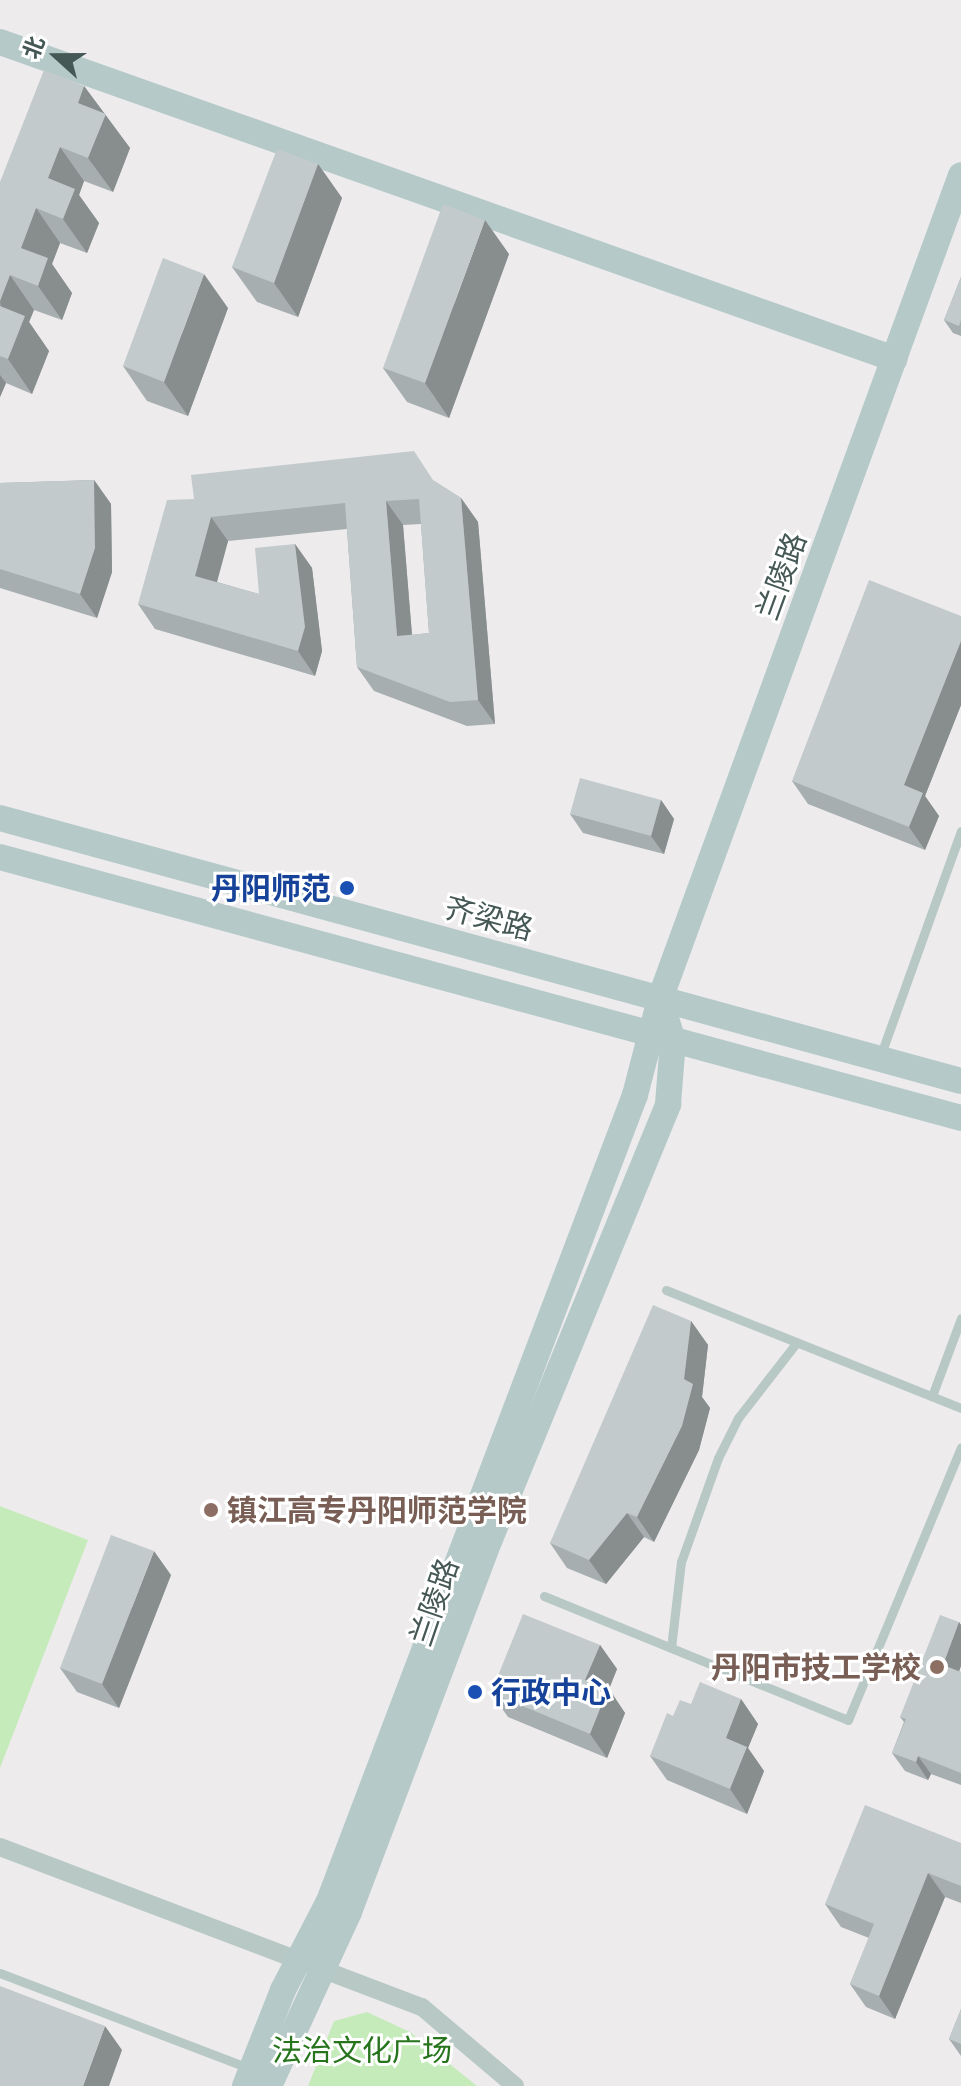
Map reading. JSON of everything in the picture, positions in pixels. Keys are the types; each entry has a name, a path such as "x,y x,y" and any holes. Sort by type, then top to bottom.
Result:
{"street":[{"path":"0,42 894,359"},
{"name":"兰陵路","path":"255,2080 310,1964 329,1901 635,1095 662,1038 660,999 961,175"},
{"name":"齐梁路","path":"0,818 961,1081"},
{"path":"0,857 961,1118"},
{"path":"0,1847 422,2007 515,2086"}],"lane":[{"path":"879,1059 961,831"},
{"path":"666,1290 961,1408"},
{"path":"932,1396 961,1318"},
{"path":"671,1648 681,1562 718,1458 738,1418 797,1342"},
{"path":"544,1596 848,1720 961,1447"},
{"path":"0,1973 255,2080"}],"green space":[{"path":"0,1506 88,1540 0,1768"},
{"name":"法治文化广场","path":"367,2012 410,2032 477,2086 308,2086 334,2021"}],"building":[{"path":"44,70 84,86 78,103 106,114 88,158 60,147 48,178 75,189 63,219 36,208 21,248 48,258 38,286 10,275 0,301 0,182"},
{"path":"277,149 318,164 274,283 232,267"},
{"path":"443,204 485,220 425,383 383,368"},
{"path":"163,258 204,274 164,382 123,366"},
{"path":"961,277 961,320 959,326 944,320"},
{"path":"0,306 25,316 8,359 0,356"},
{"path":"414,451 433,480 461,498 478,700 450,702 357,667 345,503 211,517 195,576 259,594 255,548 295,544 305,627 298,651 138,604 167,500 194,499 191,475","holes":["419,499 429,633 397,636 386,501"]},
{"path":"94,480 95,548 80,594 0,569 0,483"},
{"path":"869,580 961,616 961,641 904,785 923,793 909,827 792,781"},
{"path":"580,778 661,800 651,836 570,814"},
{"path":"653,1305 691,1321 684,1379 693,1384 682,1426 637,1517 627,1513 589,1560 550,1543"},
{"path":"111,1535 154,1551 102,1684 60,1668"},
{"path":"523,1614 600,1645 585,1680 608,1689 590,1734 491,1693"},
{"path":"940,1615 959,1622 943,1665 961,1672 961,1773 918,1756 916,1762 892,1753 906,1719 900,1717"},
{"path":"700,1682 741,1699 726,1738 747,1747 730,1789 650,1756 667,1713 673,1716 680,1700 691,1704"},
{"path":"865,1805 961,1843 961,1886 928,1873 879,1996 850,1984 874,1924 825,1904"},
{"path":"0,1986 105,2026 83,2086 0,2086"},
{"path":"961,2009 961,2044 949,2039"}],"place":[{"name":"丹阳师范","path":"347,888"},
{"name":"镇江高专丹阳师范学院","path":"211,1510"},
{"name":"丹阳市技工学校","path":"937,1667"},
{"name":"行政中心","path":"475,1692"}]}
